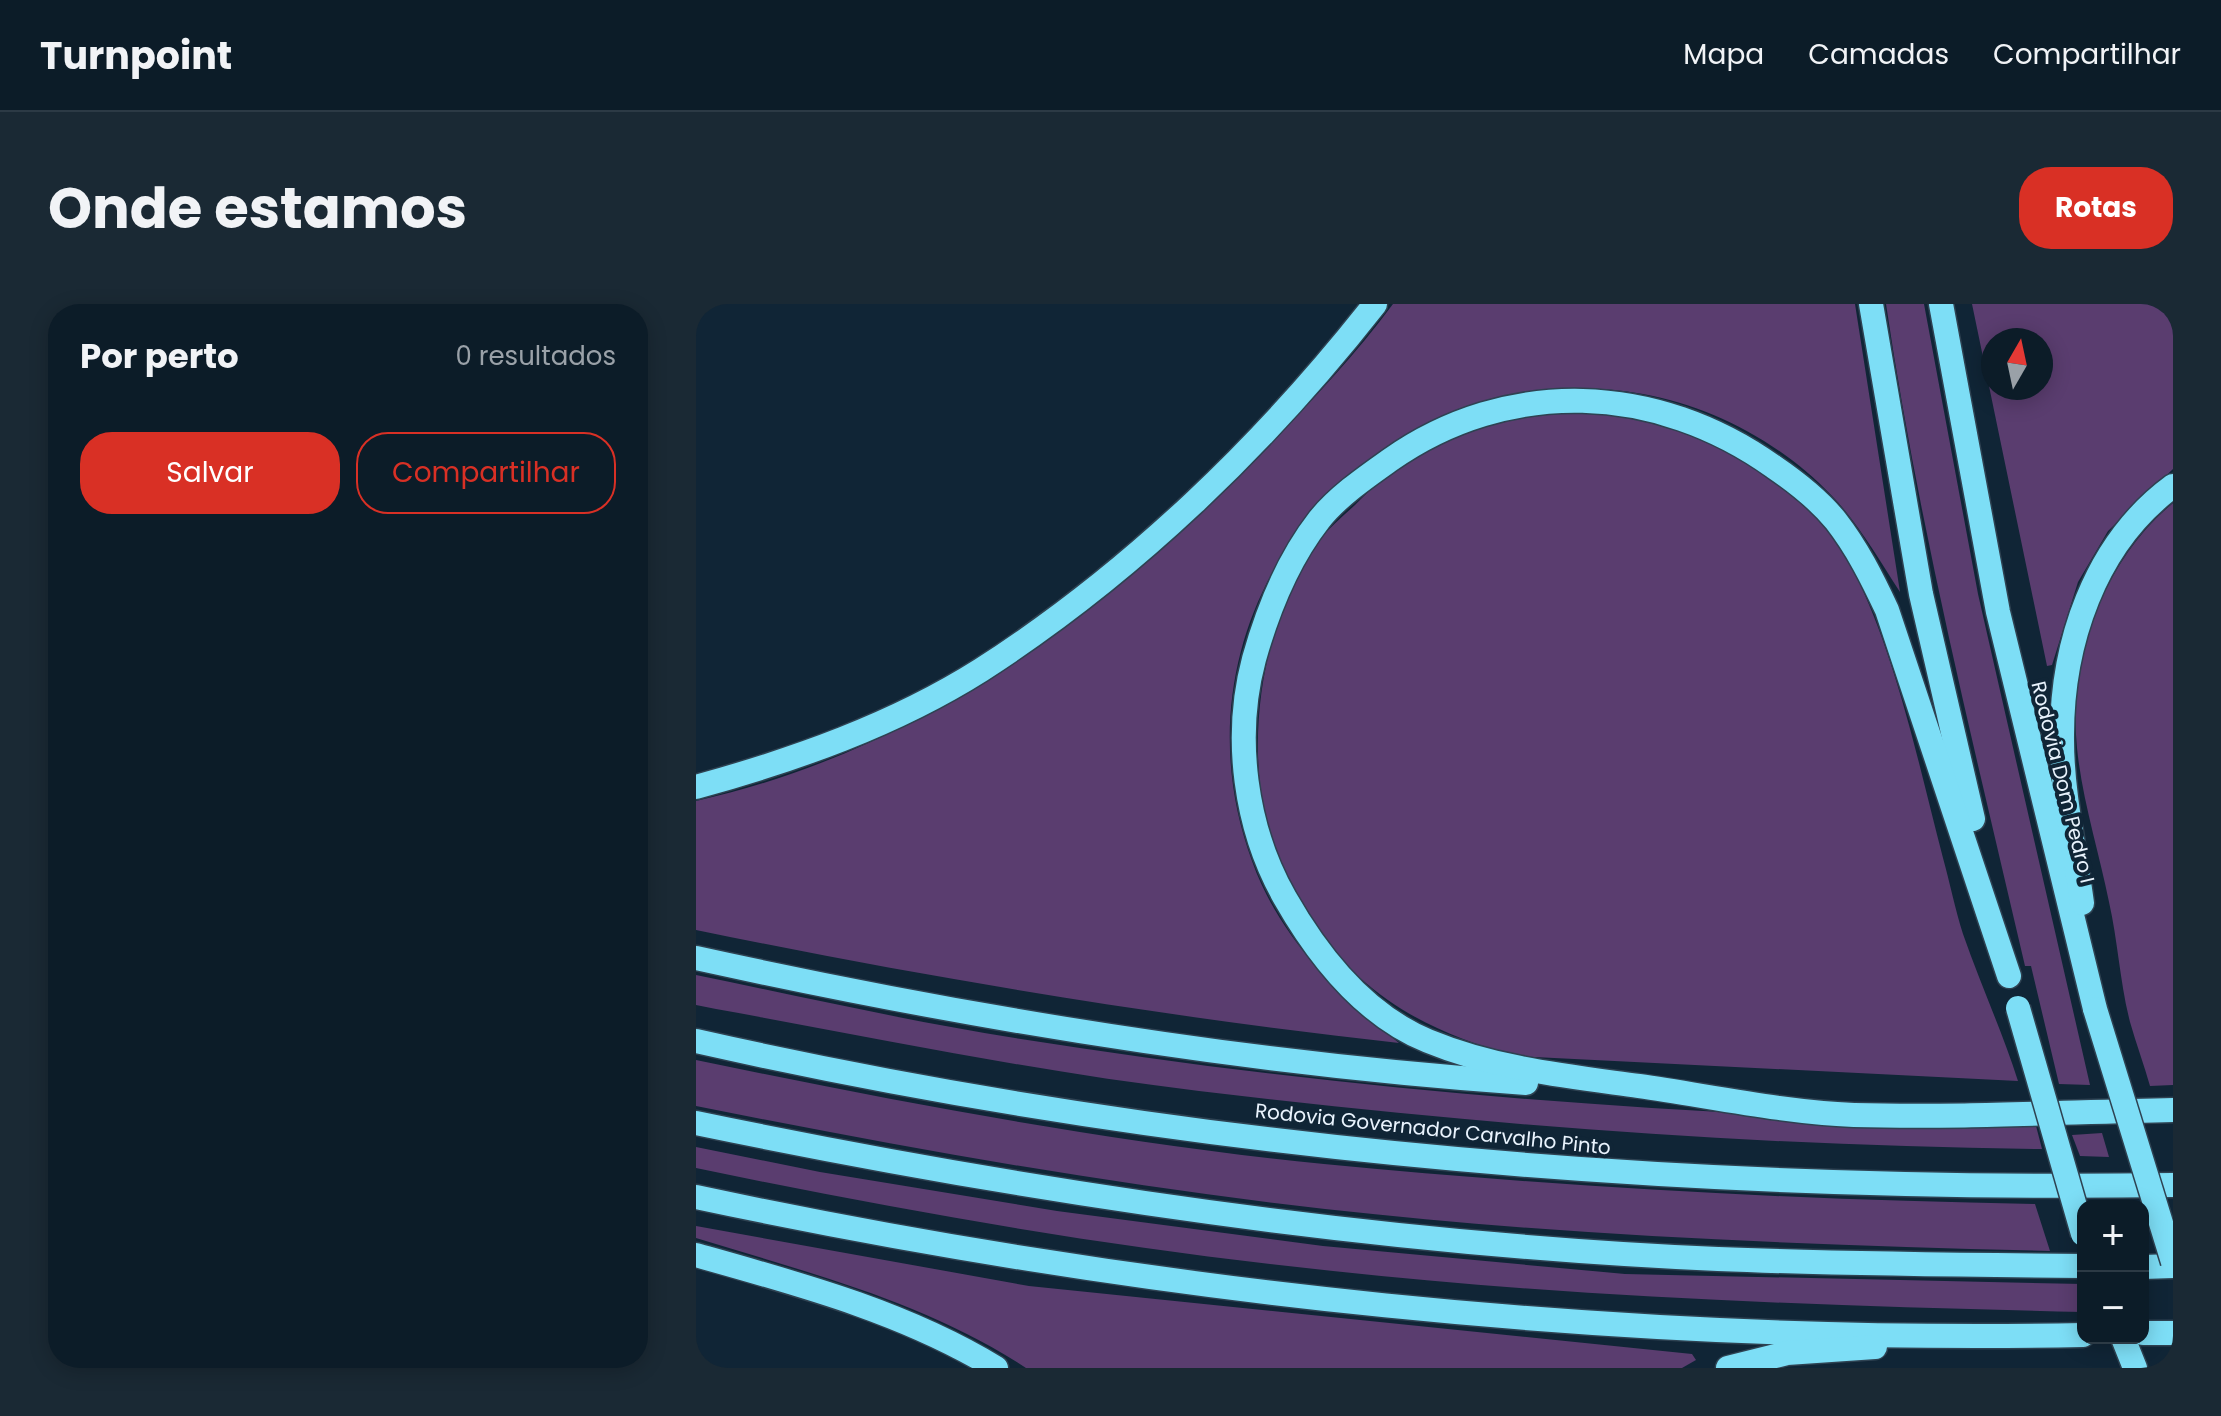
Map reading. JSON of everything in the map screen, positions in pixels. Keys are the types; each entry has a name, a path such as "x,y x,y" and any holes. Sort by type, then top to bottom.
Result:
{"highway":[{"path":"696,787 783,763 885,721 979,671 1025,639 1146,545 1211,487 1290,403 1375,304"},
{"path":"1871,304 1921,594 2009,976"},
{"name":"Rodovia Dom Pedro I","path":"1941,304 2002,627 2095,1009 2173,1264"},
{"path":"2077,1213 2018,1008 2009,976 1887,610 1866,564 1833,517 1797,483 1744,445 1686,417 1632,405 1570,400 1519,405 1462,420 1417,441 1365,478 1321,518 1280,585 1265,622 1247,686 1243,746 1251,808 1271,874 1301,926 1336,974 1375,1009 1424,1040 1511,1068 1849,1115 2173,1110"},
{"path":"2095,1009 2061,743 2063,686 2075,633 2095,581 2124,534 2173,486"},
{"path":"696,958 802,981 1053,1027 1289,1061 1456,1078 1688,1093"},
{"name":"Rodovia Governador Carvalho Pinto","path":"696,1041 837,1070 1076,1111 1381,1151 1630,1173 1778,1181 2173,1185"},
{"path":"696,1123 919,1167 1074,1192 1264,1220 1417,1236 1716,1259 2077,1266"},
{"path":"696,1197 936,1243 1085,1266 1430,1308 1739,1329 2038,1336"},
{"path":"696,1255 873,1309 937,1335 996,1368"},
{"path":"2149,1266 2173,1264"},
{"path":"2149,1333 2173,1333"},
{"path":"1728,1368 1787,1353 2077,1335"},
{"path":"2125,1344 2135,1368"}],"shaded area":[{"path":"1393,304 1855,304 1900,592 1851,518 1813,477 1745,430 1669,400 1643,394 1546,390 1456,412 1377,454 1312,514 1264,589 1236,674 1231,766 1252,861 1278,915 1332,984 1399,1043 1046,995 696,930 696,801 777,779 854,749 927,714 998,672 1066,625 1192,520 1252,462 1343,366"},
{"path":"1886,304 1924,304 1978,594 2090,1085 2059,1084 2031,966 2025,966 1931,554"},
{"path":"1972,304 2173,304 2173,469 2108,531 2078,582 2052,665 2047,666 1992,400 2053,400 2053,328 1981,328 1981,347"},
{"path":"1565,409 1623,415 1664,425 1728,452 1787,491 1813,514 1835,541 1853,570 1882,638 1905,711 1963,934 2018,1081 1514,1056 1432,1026 1394,1004 1347,965 1312,922 1277,858 1259,779 1261,693 1269,651 1282,610 1299,573 1328,530 1388,474 1416,453 1476,428"},
{"path":"2173,503 2173,1085 2150,1086 2132,1030 2112,917 2083,787 2076,714 2078,680 2085,646 2109,582 2148,526"},
{"path":"696,975 975,1031 1142,1057 1396,1087 1651,1108 2035,1122 2042,1149 1831,1143 1620,1132 1409,1114 1138,1083 957,1054 696,1005"},
{"path":"696,1060 1087,1133 1324,1164 1679,1191 2035,1204 2050,1251 1596,1233 1325,1209 1167,1189 931,1151 696,1106"},
{"path":"2102,1133 2109,1157 2080,1156 2072,1135"},
{"path":"696,1147 820,1172 1057,1211 1323,1246 1625,1274 2077,1284 2077,1312 1801,1304 1614,1294 1426,1280 1253,1262 1013,1228 696,1168"},
{"path":"696,1226 1029,1286 1692,1354 1696,1360 1682,1368 1026,1368 988,1345 907,1307 824,1277 696,1238"}]}
